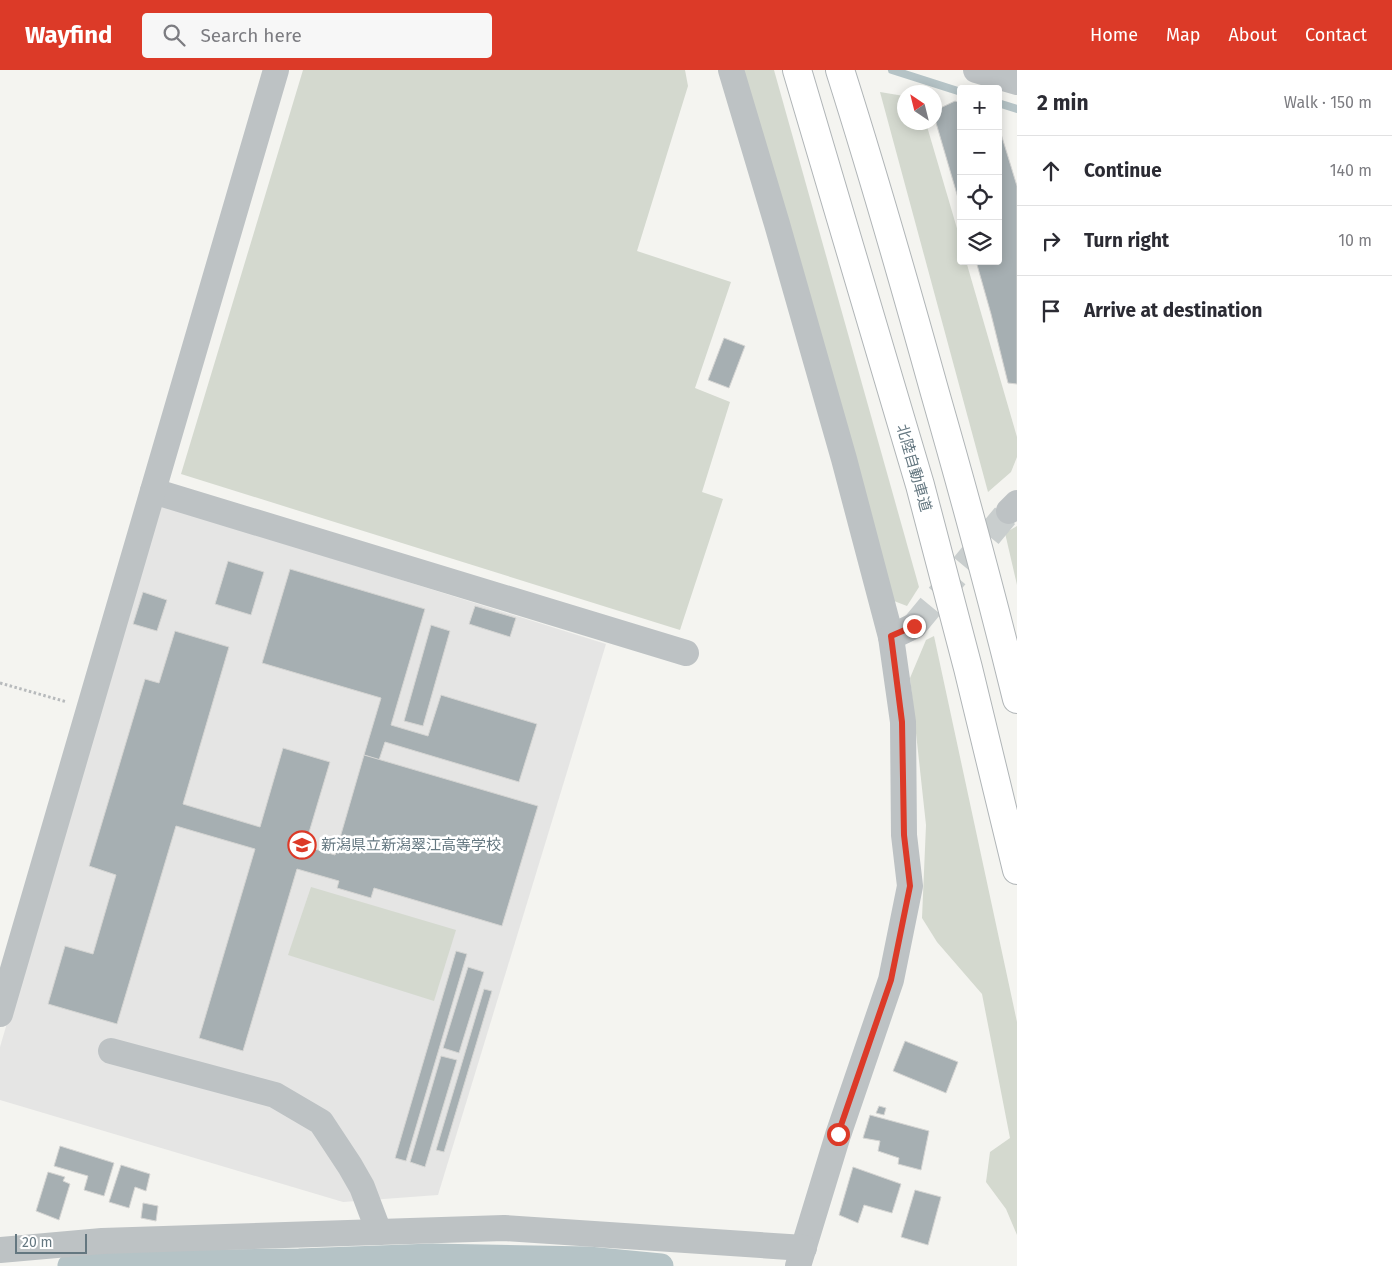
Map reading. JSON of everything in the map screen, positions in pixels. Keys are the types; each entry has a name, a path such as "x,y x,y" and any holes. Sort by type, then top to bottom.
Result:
{"highway":[{"name":"北陸自動車道","path":"797,70 920,485 968,668 1017,870"},
{"path":"840,70 901,271 942,415 1017,699"}],"street":[{"path":"0,1014 276,70"},
{"path":"0,1250 102,1241 504,1228 801,1257 838,1134 891,980 910,886 904,835 903,631 844,459 731,70"},
{"path":"976,70 1017,82"},
{"path":"154,491 686,653"},
{"path":"111,1051 275,1095 321,1122 362,1188 379,1232"}],"path":[{"path":"0,683 89,709"}],"shaded area":[{"path":"303,70 685,70 688,86 637,251 731,282 695,388 730,402 702,492 723,499 680,630 181,474"},
{"path":"742,70 774,70 919,587 907,606 894,601"},
{"path":"880,92 897,95 897,130 928,130 957,228 957,265 967,265 1017,437 1017,457 1011,472 988,492"},
{"name":"新潟県立新潟翠江高等学校","path":"159,504 606,644 438,1195 343,1202 0,1100 0,1047"},
{"path":"1017,526 1017,585 1005,533"},
{"path":"934,636 1017,1022 1017,1235 1006,1209 986,1182 990,1152 1010,1138 982,994 937,942 922,918 926,825 910,678 926,640"},
{"path":"311,887 456,930 434,1001 288,955"}],"building":[{"path":"957,102 957,194 938,130 942,130 942,107"},
{"path":"1002,137 1017,186 1017,384 1008,383 977,265 1002,265"},
{"path":"724,338 745,346 729,388 708,380"},
{"path":"228,561 264,572 251,615 215,604"},
{"path":"290,569 425,609 391,725 428,736 441,695 537,724 519,782 385,742 379,760 364,755 381,698 262,663"},
{"path":"143,592 167,600 157,631 133,624"},
{"path":"475,606 516,618 510,637 469,624"},
{"path":"431,625 450,631 423,726 404,721"},
{"path":"175,631 229,647 183,804 260,827 283,748 330,762 305,846 335,855 364,755 538,806 502,926 374,888 371,898 337,888 339,881 297,869 243,1051 199,1038 255,849 176,826 117,1024 48,1004 65,946 93,954 116,875 89,866 145,679 159,683"},
{"path":"456,951 467,954 406,1161 395,1158"},
{"path":"468,967 484,972 459,1053 443,1048"},
{"path":"484,989 492,991 444,1152 436,1150"},
{"path":"905,1041 958,1062 946,1093 893,1071"},
{"path":"441,1056 457,1060 425,1167 410,1162"},
{"path":"879,1106 886,1108 884,1115 876,1113"},
{"path":"870,1115 929,1131 921,1170 898,1164 899,1158 878,1151 880,1141 863,1138"},
{"path":"60,1146 114,1163 104,1196 84,1190 88,1176 54,1166"},
{"path":"121,1165 150,1174 146,1191 135,1187 129,1208 109,1202"},
{"path":"853,1167 901,1184 892,1213 864,1205 858,1223 839,1215"},
{"path":"48,1172 65,1177 63,1181 70,1184 59,1220 36,1211"},
{"path":"915,1190 941,1197 928,1245 901,1237"},
{"path":"143,1203 158,1206 156,1221 141,1218"}],"waterway":[{"path":"892,70 957,91"},
{"path":"1002,104 1017,109"},
{"path":"70,1266 432,1256 588,1259 661,1266"}],"tunnel":[{"path":"914,626 1009,511"}],"place":[{"name":"新潟県立新潟翠江高等学校","path":"302,845"}],"route":[{"path":"838,1134 891,980 910,886 904,835 902,722 891,636 914,626"}]}
